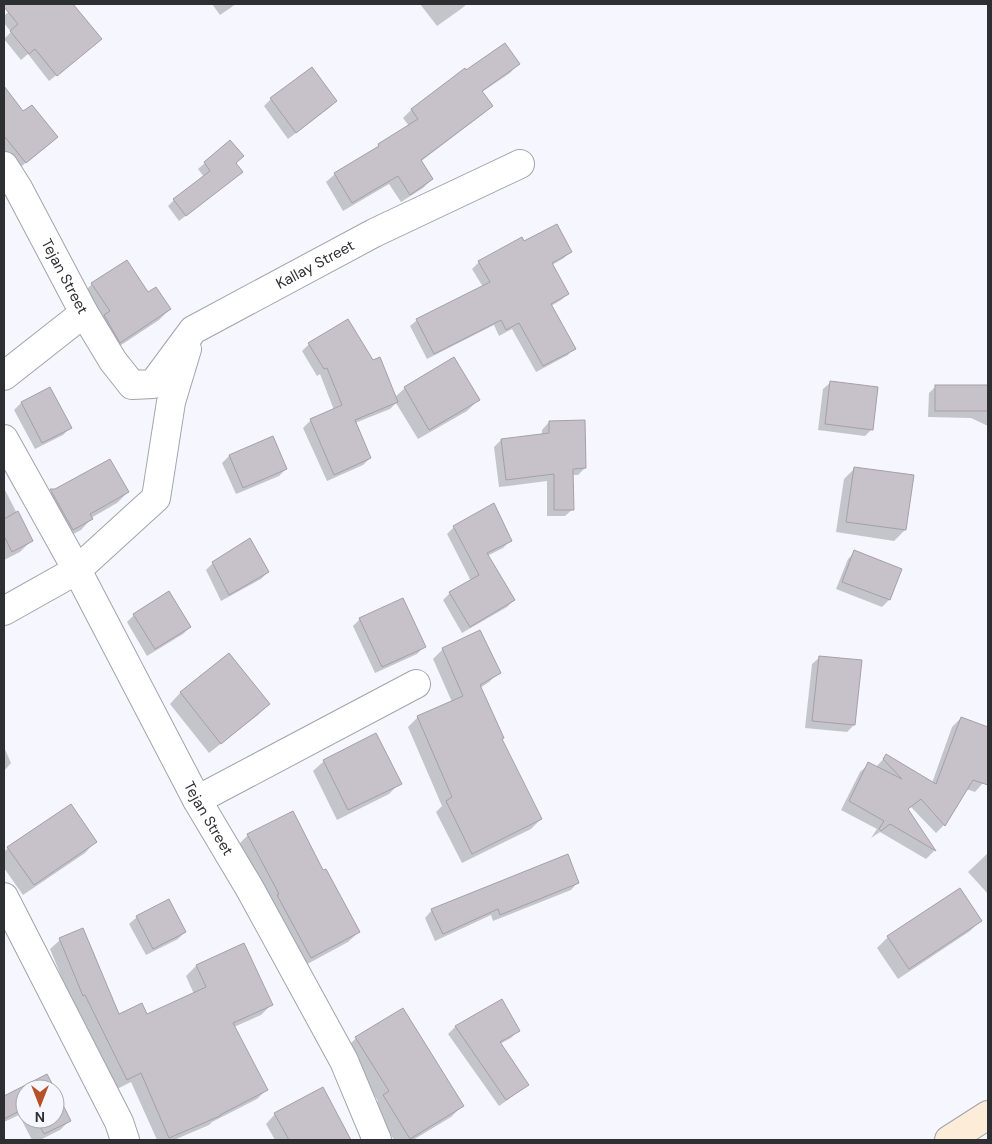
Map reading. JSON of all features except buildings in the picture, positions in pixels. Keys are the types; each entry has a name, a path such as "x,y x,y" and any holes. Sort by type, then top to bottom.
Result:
{"street":[{"name":"Kallay Street","path":"132,385 153,384 193,330 374,233 520,164"},
{"name":"Tejan Street","path":"4,166 18,188 84,313 113,361 132,385"},
{"path":"4,376 84,313"},
{"path":"4,611 77,570 156,498 171,402 193,330"},
{"name":"Tejan Street","path":"4,439 77,570 197,800 250,889 344,1061 377,1140"},
{"path":"197,800 416,684"},
{"path":"4,896 126,1140"},
{"path":"949,1140 988,1115"}]}
